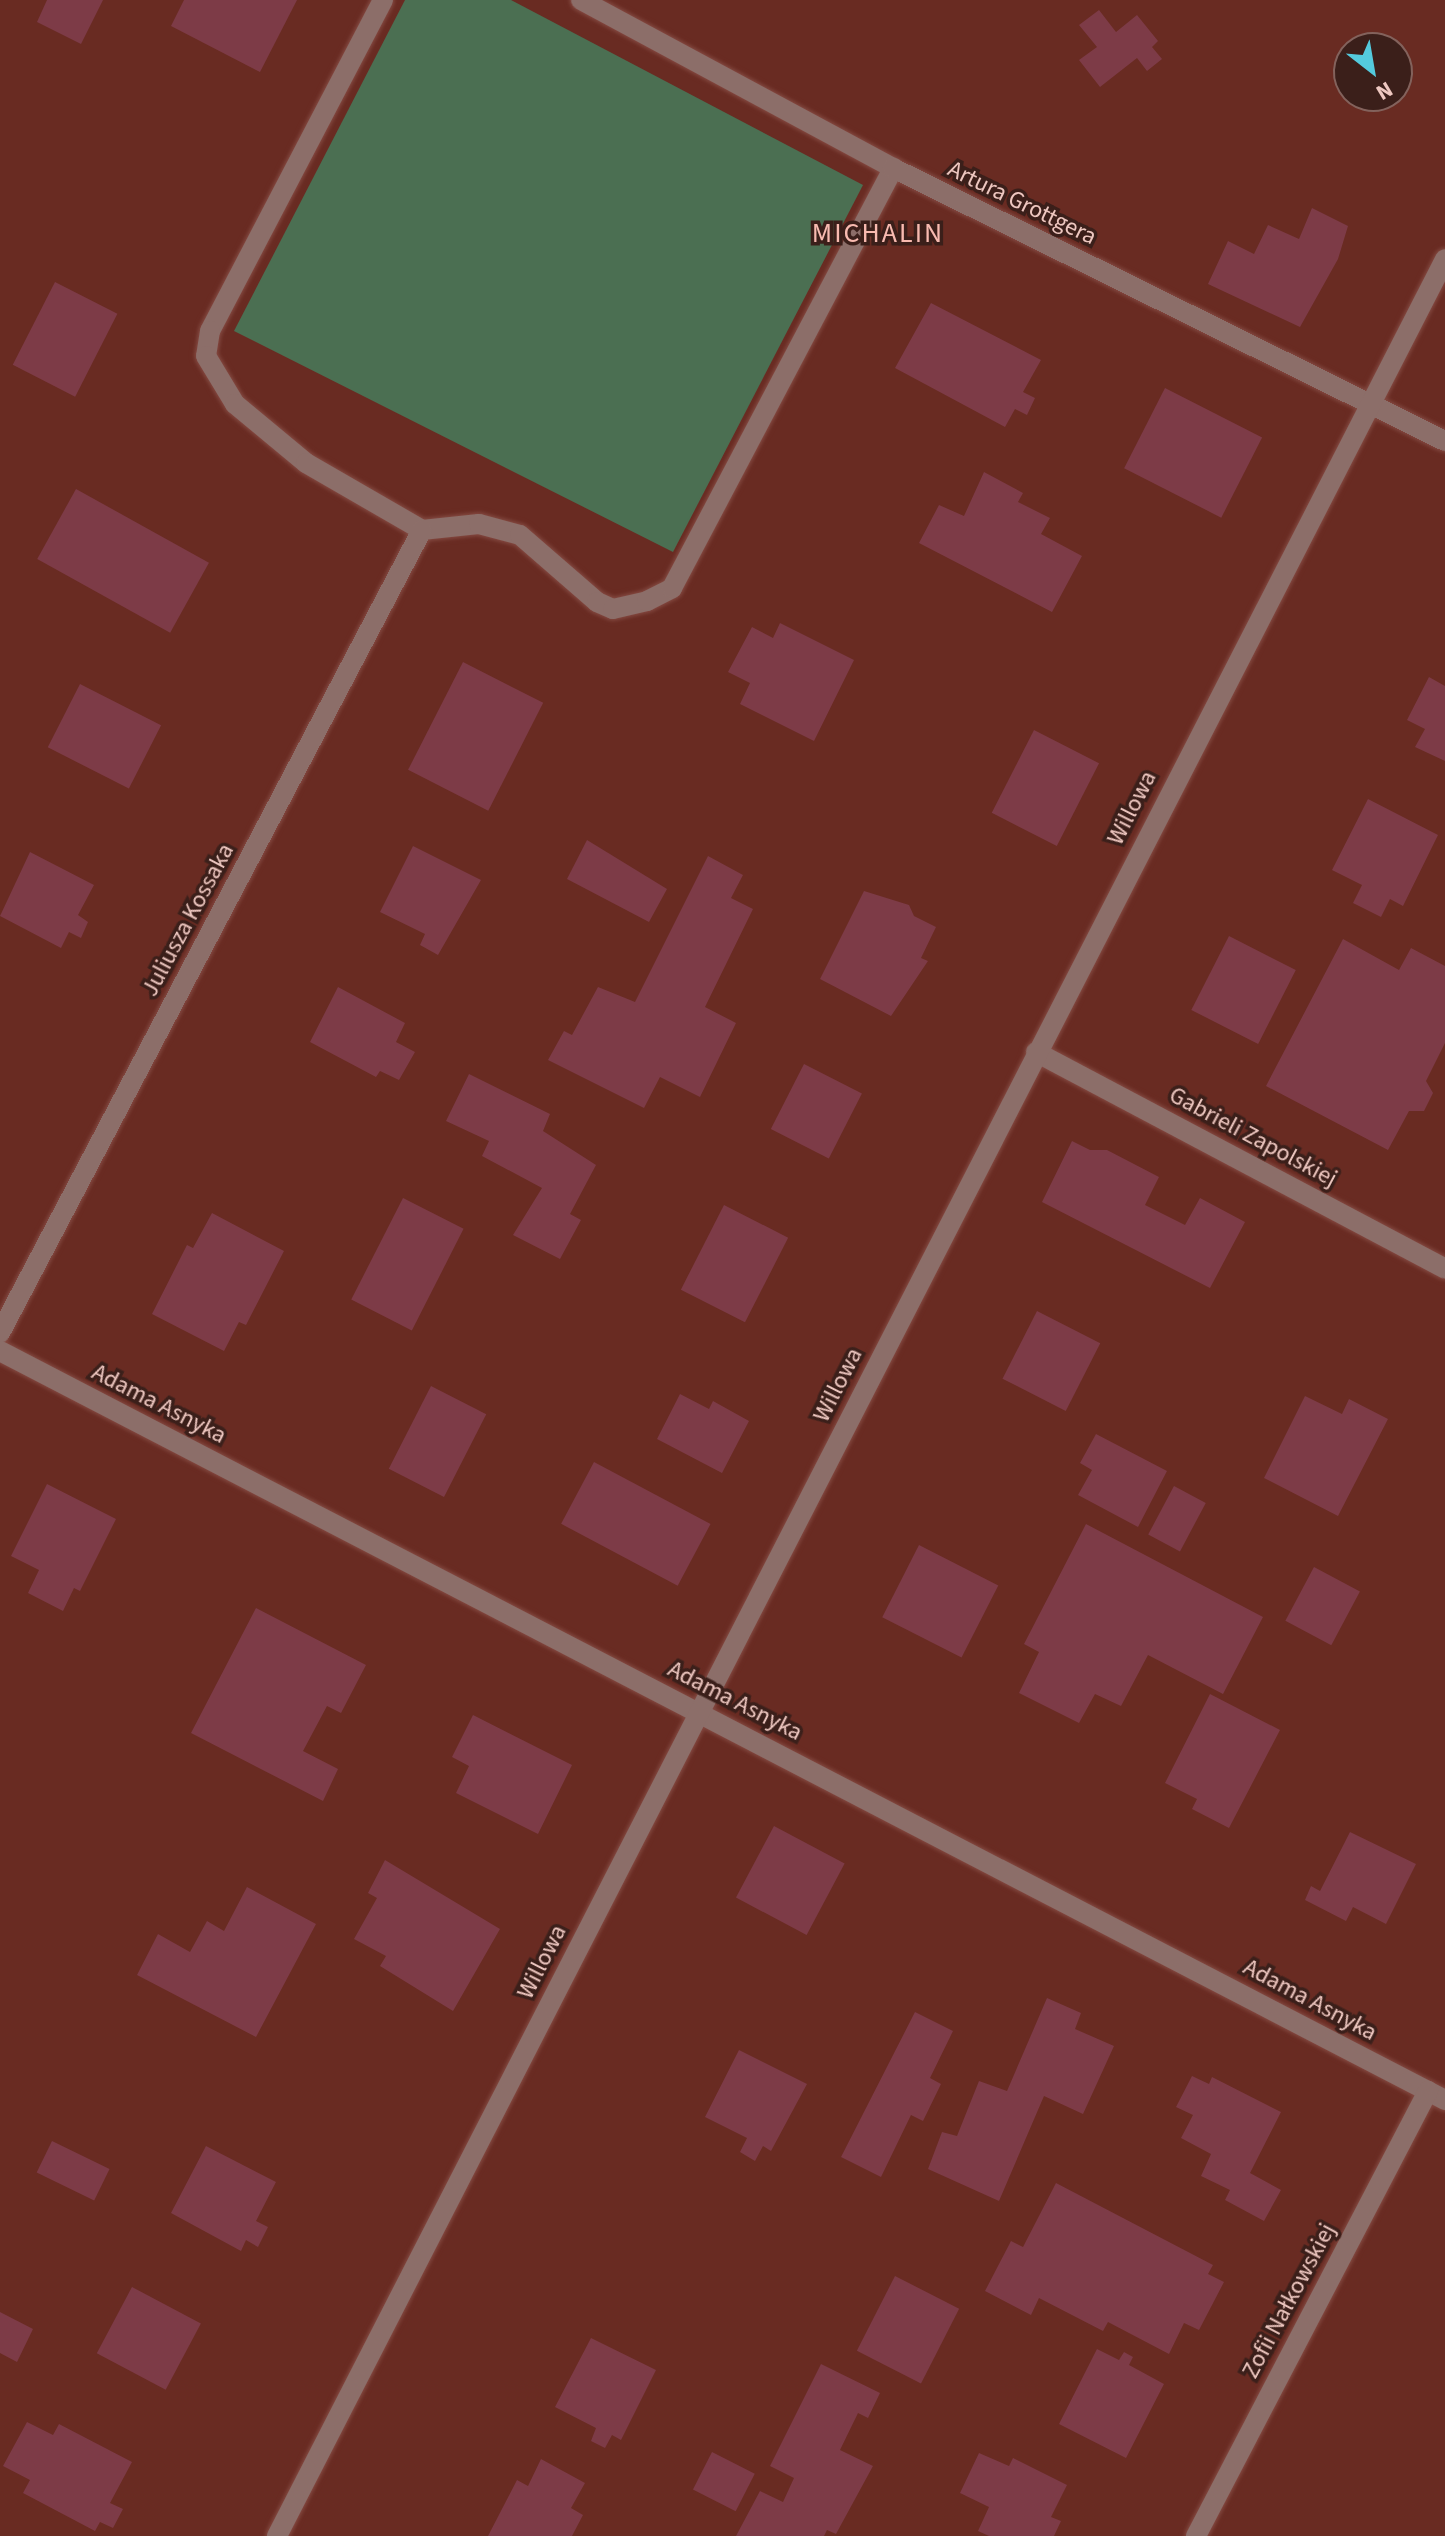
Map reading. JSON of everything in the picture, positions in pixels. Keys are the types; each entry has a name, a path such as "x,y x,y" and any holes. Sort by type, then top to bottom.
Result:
{"street":[{"path":"383,0 210,331 206,356 235,404 306,463 422,530 479,524 504,528 541,549 597,602 613,609 647,601 672,588 893,168"},
{"name":"Artura Grottgera","path":"581,0 893,168 1445,441"},
{"name":"Willowa","path":"277,2536 1368,402 1445,259"},
{"name":"Juliusza Kossaka","path":"0,1333 422,530"},
{"name":"Gabrieli Zapolskiej","path":"1036,1052 1445,1269"},
{"name":"Adama Asnyka","path":"0,1351 1436,2095"},
{"name":"Zofii Nałkowskiej","path":"1196,2536 1436,2095"}],"green space":[{"path":"405,0 511,0 863,185 673,552 234,331"}],"building":[{"path":"47,0 103,0 81,44 37,22"},
{"path":"184,0 297,0 260,72 171,26"},
{"path":"1099,10 1116,32 1137,15 1158,41 1152,47 1162,59 1147,71 1137,58 1100,87 1079,60 1097,47 1079,25"},
{"path":"1312,208 1348,226 1338,259 1300,327 1208,284 1228,241 1254,254 1268,225 1299,239"},
{"path":"55,282 117,314 75,397 13,365"},
{"path":"931,303 1041,360 1023,392 1035,398 1027,415 1015,409 1005,427 895,368"},
{"path":"1165,388 1262,437 1221,518 1124,468"},
{"path":"984,472 1023,493 1018,502 1050,518 1041,534 1082,556 1052,612 919,543 939,505 964,516"},
{"path":"76,489 209,563 170,633 37,559"},
{"path":"780,623 854,660 814,741 740,704 750,683 728,672 752,627 773,638"},
{"path":"463,662 543,703 488,811 408,770"},
{"path":"1429,677 1445,686 1445,761 1415,747 1425,729 1407,720"},
{"path":"80,684 161,725 129,789 48,747"},
{"path":"1034,730 1099,763 1057,846 992,813"},
{"path":"1368,799 1438,835 1403,906 1390,899 1381,917 1353,903 1362,885 1332,870"},
{"path":"587,840 667,889 649,922 567,879"},
{"path":"413,846 481,880 438,955 420,945 425,934 380,912"},
{"path":"30,852 94,885 78,915 88,922 81,938 69,932 61,948 0,916"},
{"path":"708,856 743,875 731,898 753,909 705,1007 736,1023 700,1097 660,1077 644,1108 548,1060 564,1031 572,1035 598,987 635,1002"},
{"path":"864,891 909,905 914,916 936,927 921,958 928,961 891,1016 820,979"},
{"path":"1229,936 1296,970 1258,1044 1191,1010"},
{"path":"1343,939 1399,970 1411,948 1445,966 1445,1043 1426,1081 1433,1093 1424,1111 1409,1111 1388,1150 1266,1086"},
{"path":"338,987 405,1023 396,1042 415,1052 399,1080 380,1071 376,1077 310,1042"},
{"path":"804,1064 862,1094 829,1159 771,1129"},
{"path":"469,1074 550,1114 543,1131 596,1165 570,1214 581,1220 560,1259 513,1235 542,1188 482,1156 489,1141 446,1121"},
{"path":"1072,1141 1090,1150 1107,1150 1159,1177 1145,1205 1185,1225 1200,1198 1245,1222 1210,1288 1042,1202"},
{"path":"403,1198 464,1229 412,1330 351,1300"},
{"path":"724,1205 788,1238 745,1322 681,1290"},
{"path":"212,1213 284,1251 246,1325 239,1322 224,1351 152,1314 187,1245 193,1248"},
{"path":"1037,1311 1100,1343 1066,1411 1002,1379"},
{"path":"431,1386 486,1414 444,1497 389,1469"},
{"path":"680,1394 709,1409 713,1401 749,1421 722,1473 657,1439"},
{"path":"1305,1396 1342,1414 1349,1399 1388,1419 1338,1516 1264,1478"},
{"path":"1096,1434 1167,1471 1138,1527 1078,1495 1092,1470 1080,1463"},
{"path":"594,1462 711,1524 678,1586 561,1524"},
{"path":"47,1484 116,1519 80,1591 74,1588 63,1611 28,1593 39,1570 11,1556"},
{"path":"1174,1486 1206,1503 1180,1551 1148,1535"},
{"path":"1086,1524 1263,1617 1223,1694 1148,1655 1121,1706 1095,1694 1079,1723 1019,1693 1039,1652 1024,1644"},
{"path":"919,1545 998,1585 962,1658 882,1617"},
{"path":"1314,1567 1360,1591 1331,1645 1285,1621"},
{"path":"256,1608 366,1665 341,1713 327,1706 303,1751 338,1769 323,1801 191,1733"},
{"path":"1210,1694 1280,1730 1229,1828 1192,1809 1197,1799 1165,1783"},
{"path":"473,1715 572,1765 538,1834 456,1793 469,1766 452,1757"},
{"path":"774,1826 845,1864 807,1935 736,1898"},
{"path":"1350,1832 1416,1864 1386,1924 1353,1907 1346,1921 1305,1900 1311,1886 1320,1891"},
{"path":"385,1860 500,1929 453,2011 380,1966 386,1956 354,1939 377,1898 368,1893"},
{"path":"247,1887 316,1924 256,2037 137,1975 158,1934 190,1952 207,1921 224,1931"},
{"path":"1047,1998 1081,2013 1075,2029 1114,2046 1083,2114 1044,2096 999,2201 928,2169 942,2132 957,2136 979,2081 1007,2091"},
{"path":"915,2012 953,2031 930,2078 941,2084 923,2121 911,2115 881,2177 841,2157"},
{"path":"739,2050 807,2084 771,2151 763,2146 755,2161 740,2152 747,2138 705,2117"},
{"path":"1192,2076 1209,2084 1212,2077 1281,2112 1250,2173 1281,2190 1264,2221 1225,2200 1230,2190 1201,2176 1211,2154 1181,2138 1193,2115 1176,2107"},
{"path":"52,2141 110,2169 94,2201 37,2172"},
{"path":"206,2146 276,2182 256,2221 268,2227 258,2247 246,2240 241,2251 171,2213"},
{"path":"1056,2183 1213,2265 1208,2274 1224,2282 1199,2330 1184,2323 1169,2354 1108,2322 1103,2331 1039,2298 1031,2315 985,2291 1011,2241 1023,2247"},
{"path":"895,2276 959,2309 921,2384 857,2351"},
{"path":"132,2287 201,2324 166,2390 97,2353"},
{"path":"0,2312 33,2329 17,2362 0,2353"},
{"path":"591,2338 656,2370 621,2440 612,2435 605,2448 591,2441 596,2428 555,2407"},
{"path":"1097,2349 1119,2360 1124,2352 1133,2357 1129,2365 1164,2384 1126,2458 1059,2424"},
{"path":"821,2364 880,2393 868,2418 858,2413 840,2450 873,2466 836,2534 827,2530 824,2536 736,2536 760,2491 783,2502 794,2478 770,2466"},
{"path":"27,2422 53,2435 59,2424 132,2462 110,2503 123,2509 113,2528 100,2522 95,2531 23,2493 30,2480 3,2466"},
{"path":"712,2452 755,2474 736,2511 693,2489"},
{"path":"979,2453 1009,2466 1013,2458 1067,2485 1051,2517 1061,2521 1054,2536 989,2536 978,2531 989,2507 960,2493"},
{"path":"541,2459 585,2483 571,2508 583,2515 572,2536 488,2536 517,2480 528,2486"}],"district":[{"name":"MICHALIN","path":"878,233"}]}
